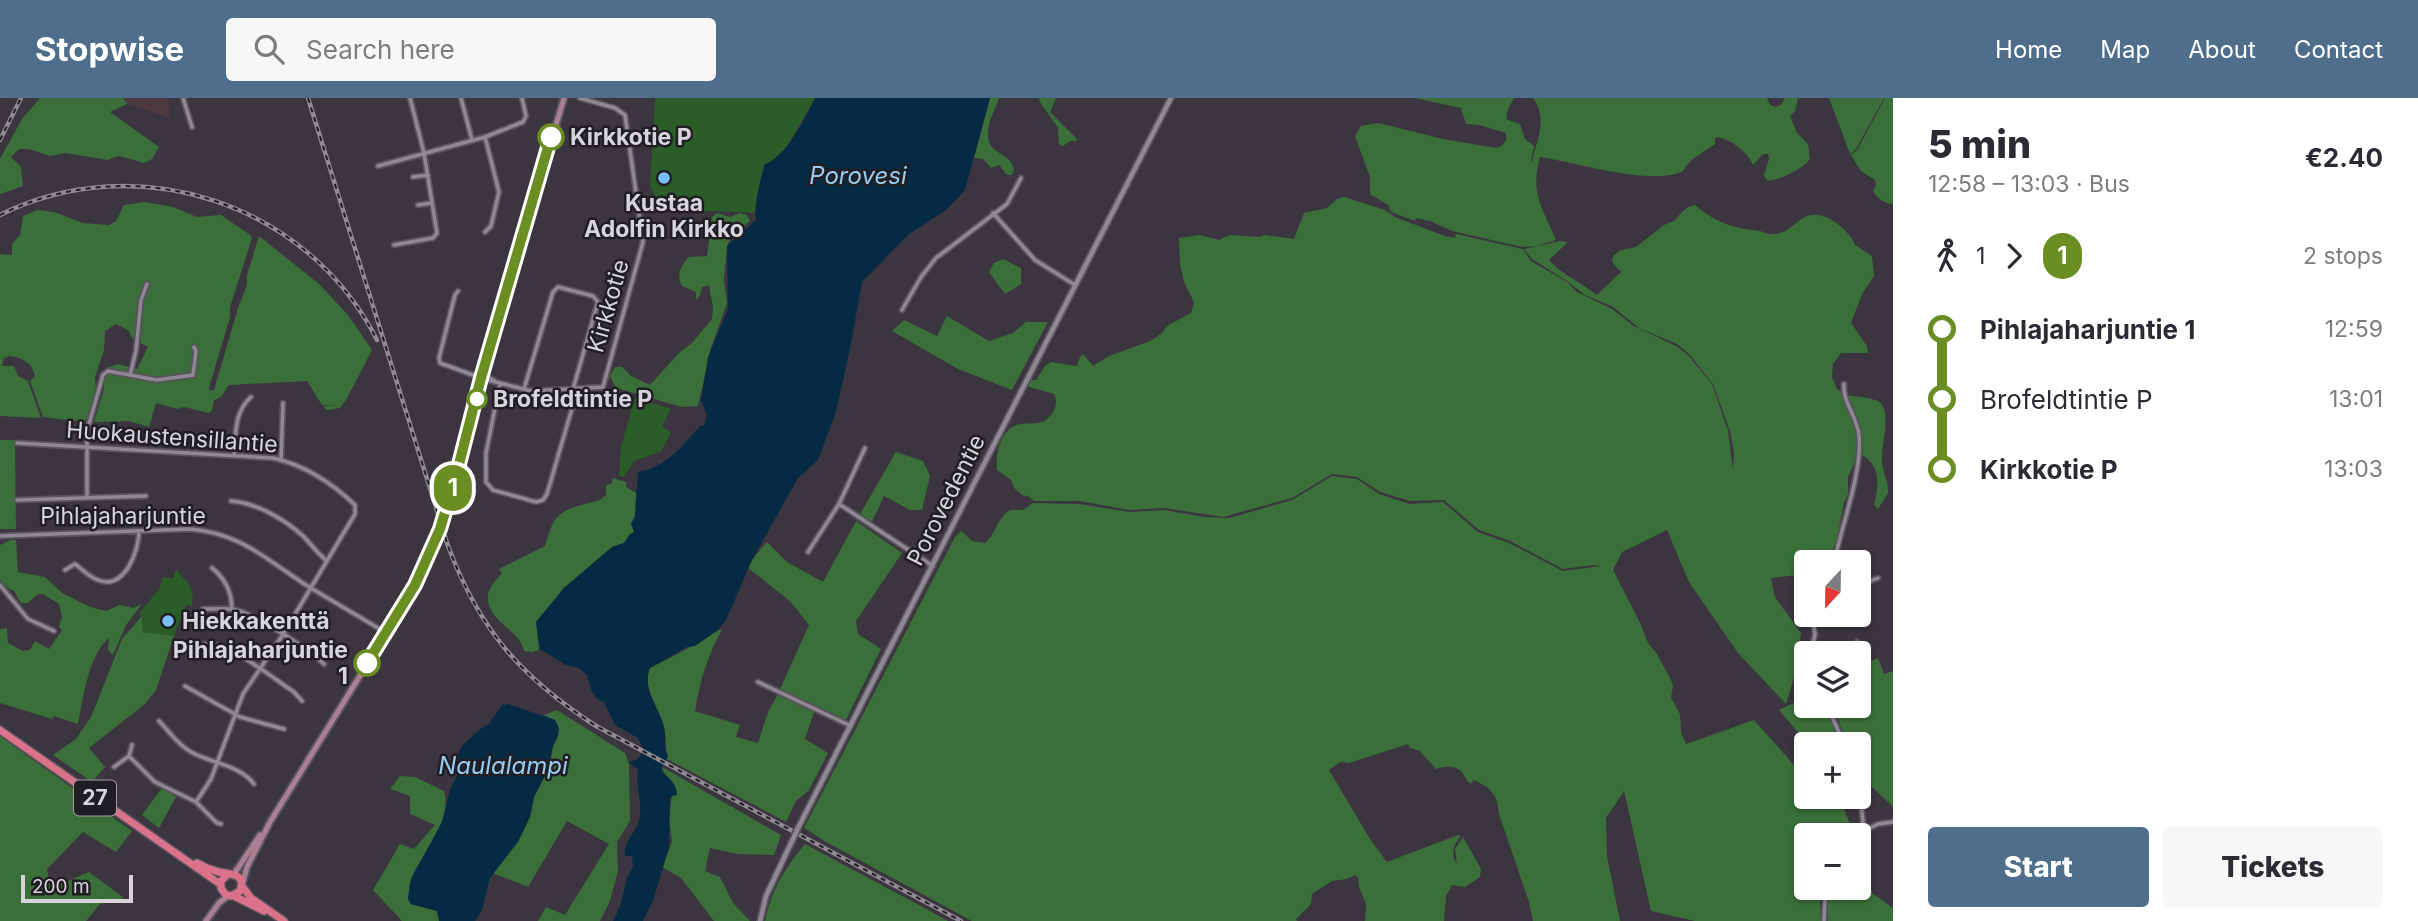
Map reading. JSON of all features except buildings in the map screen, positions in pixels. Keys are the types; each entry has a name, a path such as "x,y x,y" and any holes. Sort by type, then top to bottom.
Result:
{"highway":[{"name":"27","path":"0,730 192,863 220,886"},
{"name":"27","path":"192,863 231,874"},
{"path":"279,921 261,909 231,896 220,886 231,874 251,898 284,921"},
{"path":"231,896 242,884"}],"main road":[{"path":"242,884 247,867 270,822 415,585 435,543 564,98"},
{"path":"231,874 270,822"},
{"path":"211,913 220,886"},
{"path":"205,921 231,896"}],"street":[{"path":"183,98 192,127"},
{"path":"394,245 433,238 436,235 424,153 410,98"},
{"path":"461,98 472,140"},
{"path":"379,166 485,137 523,122 526,111 523,98"},
{"name":"Kirkkotie","path":"576,389 603,387 643,242 625,115 615,108 580,98"},
{"name":"Porovedentie","path":"760,921 766,896 793,839 1171,98"},
{"path":"485,137 499,192 491,226 485,232"},
{"path":"413,177 428,175"},
{"path":"902,310 921,277 936,258 1007,204 1021,178"},
{"path":"418,205 432,203"},
{"path":"993,213 1035,260 1075,286"},
{"path":"130,375 136,351 141,300 147,284"},
{"path":"499,382 486,453 486,482 493,490 536,502 543,500 547,494 598,304 593,296 561,287 554,290 524,389"},
{"path":"458,291 439,360 442,364 524,389 543,392 576,389"},
{"path":"87,497 87,431 103,375 108,371 158,380 193,375 197,351 194,347"},
{"path":"1837,550 1860,448 1858,429 1843,392 1844,384"},
{"path":"234,455 238,415 242,405 251,397"},
{"path":"281,460 283,403"},
{"name":"Huokaustensillantie","path":"17,443 281,460 317,476 355,505 355,514 327,561"},
{"path":"808,552 839,504 865,448"},
{"path":"17,500 146,496"},
{"path":"196,802 207,788 218,764 243,694 327,561 302,535 276,517 254,506 231,502"},
{"path":"839,504 933,566"},
{"name":"Pihlajaharjuntie","path":"0,536 190,529 230,537 259,552 311,588 386,633"},
{"path":"65,570 75,564 98,581 107,582 118,578 133,559 139,530"},
{"path":"212,568 227,585 232,598 232,610"},
{"path":"1871,581 1878,578"},
{"path":"0,585 28,619 54,631"},
{"path":"203,609 232,610 249,616 324,664"},
{"path":"203,644 228,649 294,692 302,701"},
{"path":"758,681 851,726"},
{"path":"185,686 236,715 285,729"},
{"path":"159,721 184,748 243,774 254,784"},
{"path":"114,767 129,756 132,745"},
{"path":"129,756 155,782 196,802 216,823 221,824"},
{"path":"1871,828 1893,822"},
{"path":"1824,921 1825,900"}],"shaded area":[{"path":"123,98 168,98 170,118 127,104"}],"green space":[{"path":"40,98 123,98 127,104 110,112 159,147 152,159 144,163 119,156 107,160 65,153 50,156 29,149 19,149 11,157 21,167 23,186 0,194 0,159 22,119"},
{"path":"655,98 815,98 786,148 763,168 755,213 660,209 650,185"},
{"path":"990,98 999,98 989,125 990,145 1011,162 1014,169 1012,175 1007,175 999,165 991,168 983,159 974,158"},
{"path":"1039,98 1056,98 1050,112 1076,141 1070,141 1063,146 1059,144 1058,128"},
{"path":"1415,98 1514,98 1506,119 1520,124 1525,139 1534,146 1531,161 1536,164 1532,161 1541,121 1533,98 1767,98 1770,105 1776,107 1782,104 1785,98 1798,98 1795,111 1790,116 1797,133 1808,144 1810,159 1791,173 1768,181 1764,176 1768,154 1763,154 1753,165 1738,147 1718,137 1715,138 1715,144 1693,159 1683,171 1670,175 1634,175 1540,157 1537,191 1556,240 1522,247 1452,231 1430,221 1416,218 1415,221 1391,212 1388,205 1370,194 1370,177 1355,136 1361,126 1378,123 1443,139 1496,148 1502,146 1506,140 1506,133 1466,124 1461,108"},
{"path":"1829,98 1884,98 1856,149 1850,154"},
{"path":"1885,98 1893,98 1893,204 1884,202 1877,196 1873,191 1875,180 1861,171 1851,155 1857,150"},
{"path":"1344,197 1385,210 1395,217 1445,236 1455,238 1456,234 1523,249 1531,261 1567,282 1577,292 1612,309 1634,326 1676,346 1688,355 1712,384 1728,431 1733,469 1734,453 1730,431 1713,384 1689,354 1677,344 1639,328 1613,307 1585,295 1567,281 1532,259 1524,249 1560,241 1568,242 1549,260 1597,295 1621,272 1612,262 1613,256 1621,250 1636,247 1664,225 1674,221 1685,209 1695,205 1722,222 1771,234 1784,231 1807,216 1829,218 1848,234 1855,245 1872,256 1874,276 1862,294 1851,323 1867,346 1868,353 1841,353 1833,364 1832,377 1837,389 1843,393 1858,432 1858,455 1848,477 1848,494 1837,539 1832,550 1794,550 1794,575 1771,578 1775,597 1794,627 1801,633 1800,641 1794,641 1794,675 1786,704 1738,653 1689,582 1667,530 1622,552 1613,570 1648,643 1671,680 1671,698 1680,714 1681,732 1686,744 1754,720 1794,765 1794,809 1844,809 1850,823 1794,823 1794,900 1821,900 1821,921 1695,921 1651,911 1624,791 1606,818 1607,856 1620,921 1533,921 1492,793 1474,780 1471,784 1461,771 1454,767 1436,769 1420,751 1410,748 1408,744 1349,763 1340,762 1329,770 1370,839 1387,862 1458,835 1461,836 1453,853 1457,864 1455,849 1463,837 1481,869 1480,877 1465,887 1452,885 1446,896 1444,921 1365,921 1366,904 1355,875 1332,881 1312,894 1311,904 1297,921 972,921 804,828 955,537 961,531 972,541 985,543 1002,517 1010,510 1023,510 1033,503 1080,504 1129,512 1164,510 1229,518 1292,500 1332,476 1357,479 1379,494 1410,504 1443,502 1478,532 1509,543 1563,571 1601,566 1563,569 1510,541 1479,530 1444,500 1410,501 1380,492 1357,477 1332,474 1292,498 1223,517 1164,508 1129,510 1080,501 1034,501 1022,495 1014,488 1011,480 997,470 998,449 1008,430 1020,424 1043,422 1056,406 1054,394 1026,386 1031,376 1032,380 1036,380 1051,362 1077,366 1083,354 1093,366 1109,356 1150,341 1167,326 1191,313 1194,302 1184,282 1179,238 1199,235 1219,240 1230,235 1265,235 1294,239 1304,213 1327,208 1337,199"},
{"path":"145,202 173,207 197,217 221,215 252,238 230,307 230,317 210,391 214,390 247,285 247,275 259,236 319,284 348,315 372,350 340,408 327,410 323,406 340,405 322,405 307,381 229,385 221,397 214,400 209,413 156,403 149,427 129,421 94,422 104,389 105,369 118,364 137,369 148,347 133,339 128,330 116,324 105,331 104,350 95,377 96,389 88,418 83,422 43,417 30,381 35,376 32,368 22,359 9,356 4,358 2,366 14,366 18,376 28,381 41,418 0,416 0,254 12,255 12,244 20,235 23,216 37,210 54,212 83,223 109,225 116,221 124,205"},
{"path":"717,213 730,217 740,213 747,215 750,221 729,241 727,248 724,279 727,303 711,348 698,406 682,407 616,388 610,376 615,367 622,367 631,376 650,385 712,319 709,285 702,287 696,300 696,292 682,286 679,275 689,257 707,256 712,217"},
{"path":"1003,259 1021,268 1021,284 1005,294 989,272 994,263"},
{"path":"947,316 989,341 1013,333 1026,322 1048,322 1012,390 958,369 892,331 904,320 937,336"},
{"path":"1846,395 1878,401 1885,412 1882,461 1888,493 1878,509 1874,504 1877,476 1872,463 1860,454 1860,432"},
{"path":"635,398 671,409 662,426 671,433 661,451 634,461 624,477 619,476 621,447"},
{"path":"0,440 15,440 16,529 0,529"},
{"path":"896,452 923,461 930,476 922,510 910,510 884,496 871,524 859,516"},
{"path":"613,478 626,482 626,487 636,493 634,533 624,543 612,547 564,588 536,622 539,650 524,651 520,641 495,616 489,604 489,591 502,573 499,569 545,546 554,523 562,513 601,499 606,495 606,486 612,483"},
{"path":"856,521 902,553 856,621 858,634 881,649 846,720 780,689 809,625 790,601 748,568 767,542 787,562 823,582"},
{"path":"16,540 18,572 45,577 62,593 90,607 106,611 119,605 134,608 142,604 126,625 113,655 108,650 109,638 96,655 78,724 0,703 0,629 7,628 8,643 23,651 30,650 35,641 49,649 62,630 59,627 62,617 59,604 43,594 38,594 28,603 21,603 14,591 4,586 0,580 0,545"},
{"path":"176,569 191,589 192,606 186,605 174,636 142,632 142,616 139,613 159,589 163,577 173,578"},
{"path":"142,616 142,632 174,636 156,690 145,704 89,748 105,767 92,782 53,755 76,739 91,717 122,639"},
{"path":"722,630 705,669 695,711 740,725 736,737 758,743 768,712 778,694 815,709 805,739 828,753 809,790 796,801 786,822 667,759 663,724 648,684 650,668"},
{"path":"1878,658 1884,674 1893,671 1893,807 1871,786 1871,732 1843,732 1837,718 1871,718 1871,661"},
{"path":"1794,703 1794,718 1829,718 1835,732 1798,732 1779,710"},
{"path":"557,710 625,753 629,764 630,821 617,842 618,871 610,901 600,921 538,921 546,907 565,915 609,844 567,821 528,887 493,873 530,817 534,797 549,768 553,746 558,736 555,720 544,715"},
{"path":"0,736 132,831 116,852 83,832 47,869 51,888 89,872 124,898 100,904 86,921 0,921"},
{"path":"662,767 781,835 774,855 738,854 710,848 705,871 720,877 733,903 750,921 714,921 681,878 662,867 672,842 669,819 672,796"},
{"path":"400,776 415,777 444,791 446,802 441,825 412,877 408,899 411,904 437,911 439,921 402,921 373,890 400,844 414,849 435,825 410,814 410,796 390,789"},
{"path":"162,788 176,797 159,828 142,815"},
{"path":"805,844 948,921 765,921 780,880"},
{"path":"1871,888 1872,893 1893,908 1893,921 1828,921 1829,900 1871,900"}],"water":[{"name":"Porovesi","path":"815,98 990,98 965,190 946,210 909,234 862,282 835,415 818,460 798,478 752,560 726,620 718,630 695,646 687,647 650,668 648,685 664,727 668,756 662,771 674,784 677,795 670,799 669,848 653,900 643,921 613,921 633,866 632,856 625,856 625,851 640,815 638,770 629,762 638,759 644,750 638,738 615,725 604,702 597,699 591,690 587,675 579,668 566,665 540,649 536,622 564,588 612,547 624,543 634,532 631,524 635,516 638,472 666,460 701,425 704,426 707,415 701,401 708,357 728,309 727,246 756,220 759,184 765,164 773,161 787,146"},
{"name":"Naulalampi","path":"508,704 555,720 559,728 558,736 553,746 549,768 534,797 530,817 518,842 490,878 482,910 475,921 439,921 437,911 411,904 408,899 411,879 442,822 450,790 461,767 458,754 463,745 488,725 502,705"}],"railway":[{"path":"0,140 21,98"},
{"path":"308,98 448,546 474,603 506,650 546,689 596,726 961,921"},
{"path":"0,215 53,195 107,187 161,189 214,201 264,222 308,253 347,293 377,340"}],"bus line":[{"name":"1","path":"367,663 415,585 440,529 551,137"}],"place":[{"name":"Kirkkotie P","path":"551,137"},
{"name":"Kustaa Adolfin Kirkko","path":"664,178"},
{"name":"Brofeldtintie P","path":"477,399"},
{"name":"Hiekkakenttä","path":"168,621"},
{"name":"Pihlajaharjuntie 1","path":"367,663"}]}
